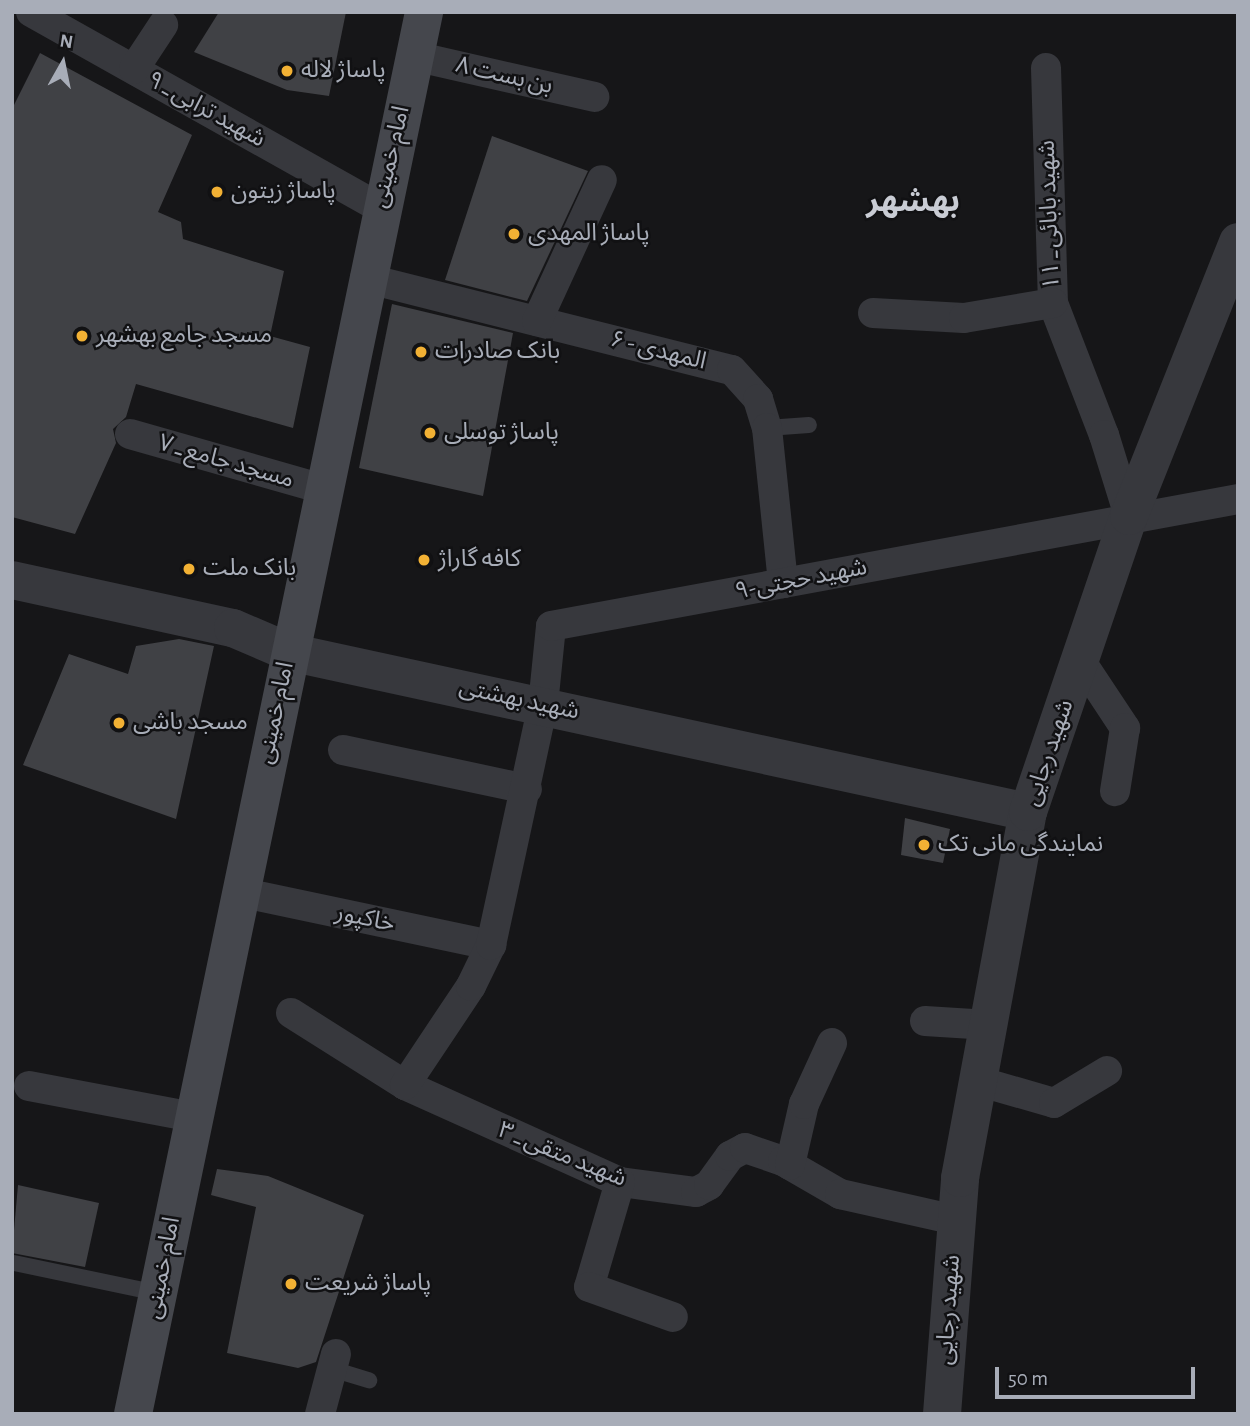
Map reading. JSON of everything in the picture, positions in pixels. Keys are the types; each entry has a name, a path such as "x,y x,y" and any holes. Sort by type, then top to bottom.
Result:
{"main road":[{"name":"امام خمینی","path":"133,1414 365,278 424,12"}],"street":[{"name":"شهید ترابی ـ ۹","path":"31,12 380,208"},
{"path":"134,69 163,25"},
{"name":"بن بست ۸","path":"414,55 594,97"},
{"name":"شهید بابائی ـ ۱۱","path":"1046,68 1053,303 1104,435 1129,516"},
{"path":"537,321 602,180"},
{"name":"شهید رجایی","path":"942,1414 955,1220 1028,812 1129,516 1238,242"},
{"name":"المهدی - ۶","path":"365,278 732,370 758,399 767,428 783,583"},
{"path":"873,313 964,318 1053,303"},
{"name":"مسجد جامع ـ ۷","path":"130,434 323,489"},
{"name":"شهید حجتی-۹","path":"543,705 551,626 1129,516 1238,499"},
{"name":"شهید بهشتی","path":"12,580 233,628 289,652 1028,812"},
{"path":"1080,660 1125,728 1115,791"},
{"path":"405,1085 471,986 491,945 527,789 543,705"},
{"path":"343,750 527,789"},
{"name":"خاکپور","path":"239,892 491,945"},
{"name":"شهید متقی ـ ۳","path":"290,1013 405,1085 620,1182 696,1192 709,1185 730,1156 745,1147 790,1165 841,1194 955,1220"},
{"path":"925,1021 989,1025"},
{"path":"790,1165 804,1104 832,1043"},
{"path":"978,1081 1054,1103 1107,1071"},
{"path":"29,1086 193,1117"},
{"path":"620,1182 589,1287 673,1317"},
{"path":"320,1414 334,1361"}],"lane":[{"path":"767,428 809,425"},
{"path":"14,1263 158,1293"},
{"path":"334,1361 369,1380"}],"building":[{"name":"پاساژ لاله","path":"219,12 346,12 329,96 287,90 194,52"},
{"name":"مسجد جامع بهشهر","path":"40,53 192,135 158,212 181,222 183,239 284,271 270,336 310,347 293,428 136,384 126,417 113,429 116,443 75,534 12,517 12,109"},
{"name":"پاساژ المهدی","path":"492,136 588,171 527,301 445,280"},
{"name":"پاساژ توسلی","path":"392,304 513,333 483,496 359,468"},
{"name":"مسجد باشی","path":"179,639 214,646 176,819 23,765 69,654 128,674 136,646"},
{"name":"نمایندگی مانی تک","path":"905,818 950,829 943,863 901,855"},
{"name":"پاساژ شریعت","path":"217,1169 268,1176 364,1215 316,1362 298,1368 227,1353 256,1207 211,1195"},
{"path":"18,1185 99,1203 85,1267 12,1253"}],"place":[{"name":"پاساژ لاله","path":"287,71"},
{"name":"پاساژ زیتون","path":"217,192"},
{"name":"پاساژ المهدی","path":"514,234"},
{"name":"مسجد جامع بهشهر","path":"82,336"},
{"name":"بانک صادرات","path":"421,352"},
{"name":"پاساژ توسلی","path":"430,433"},
{"name":"کافه گاراژ","path":"424,560"},
{"name":"بانک ملت","path":"189,569"},
{"name":"مسجد باشی","path":"119,723"},
{"name":"نمایندگی مانی تک","path":"924,845"},
{"name":"پاساژ شریعت","path":"291,1284"}],"district":[{"name":"بهشهر","path":"913,201"}]}
